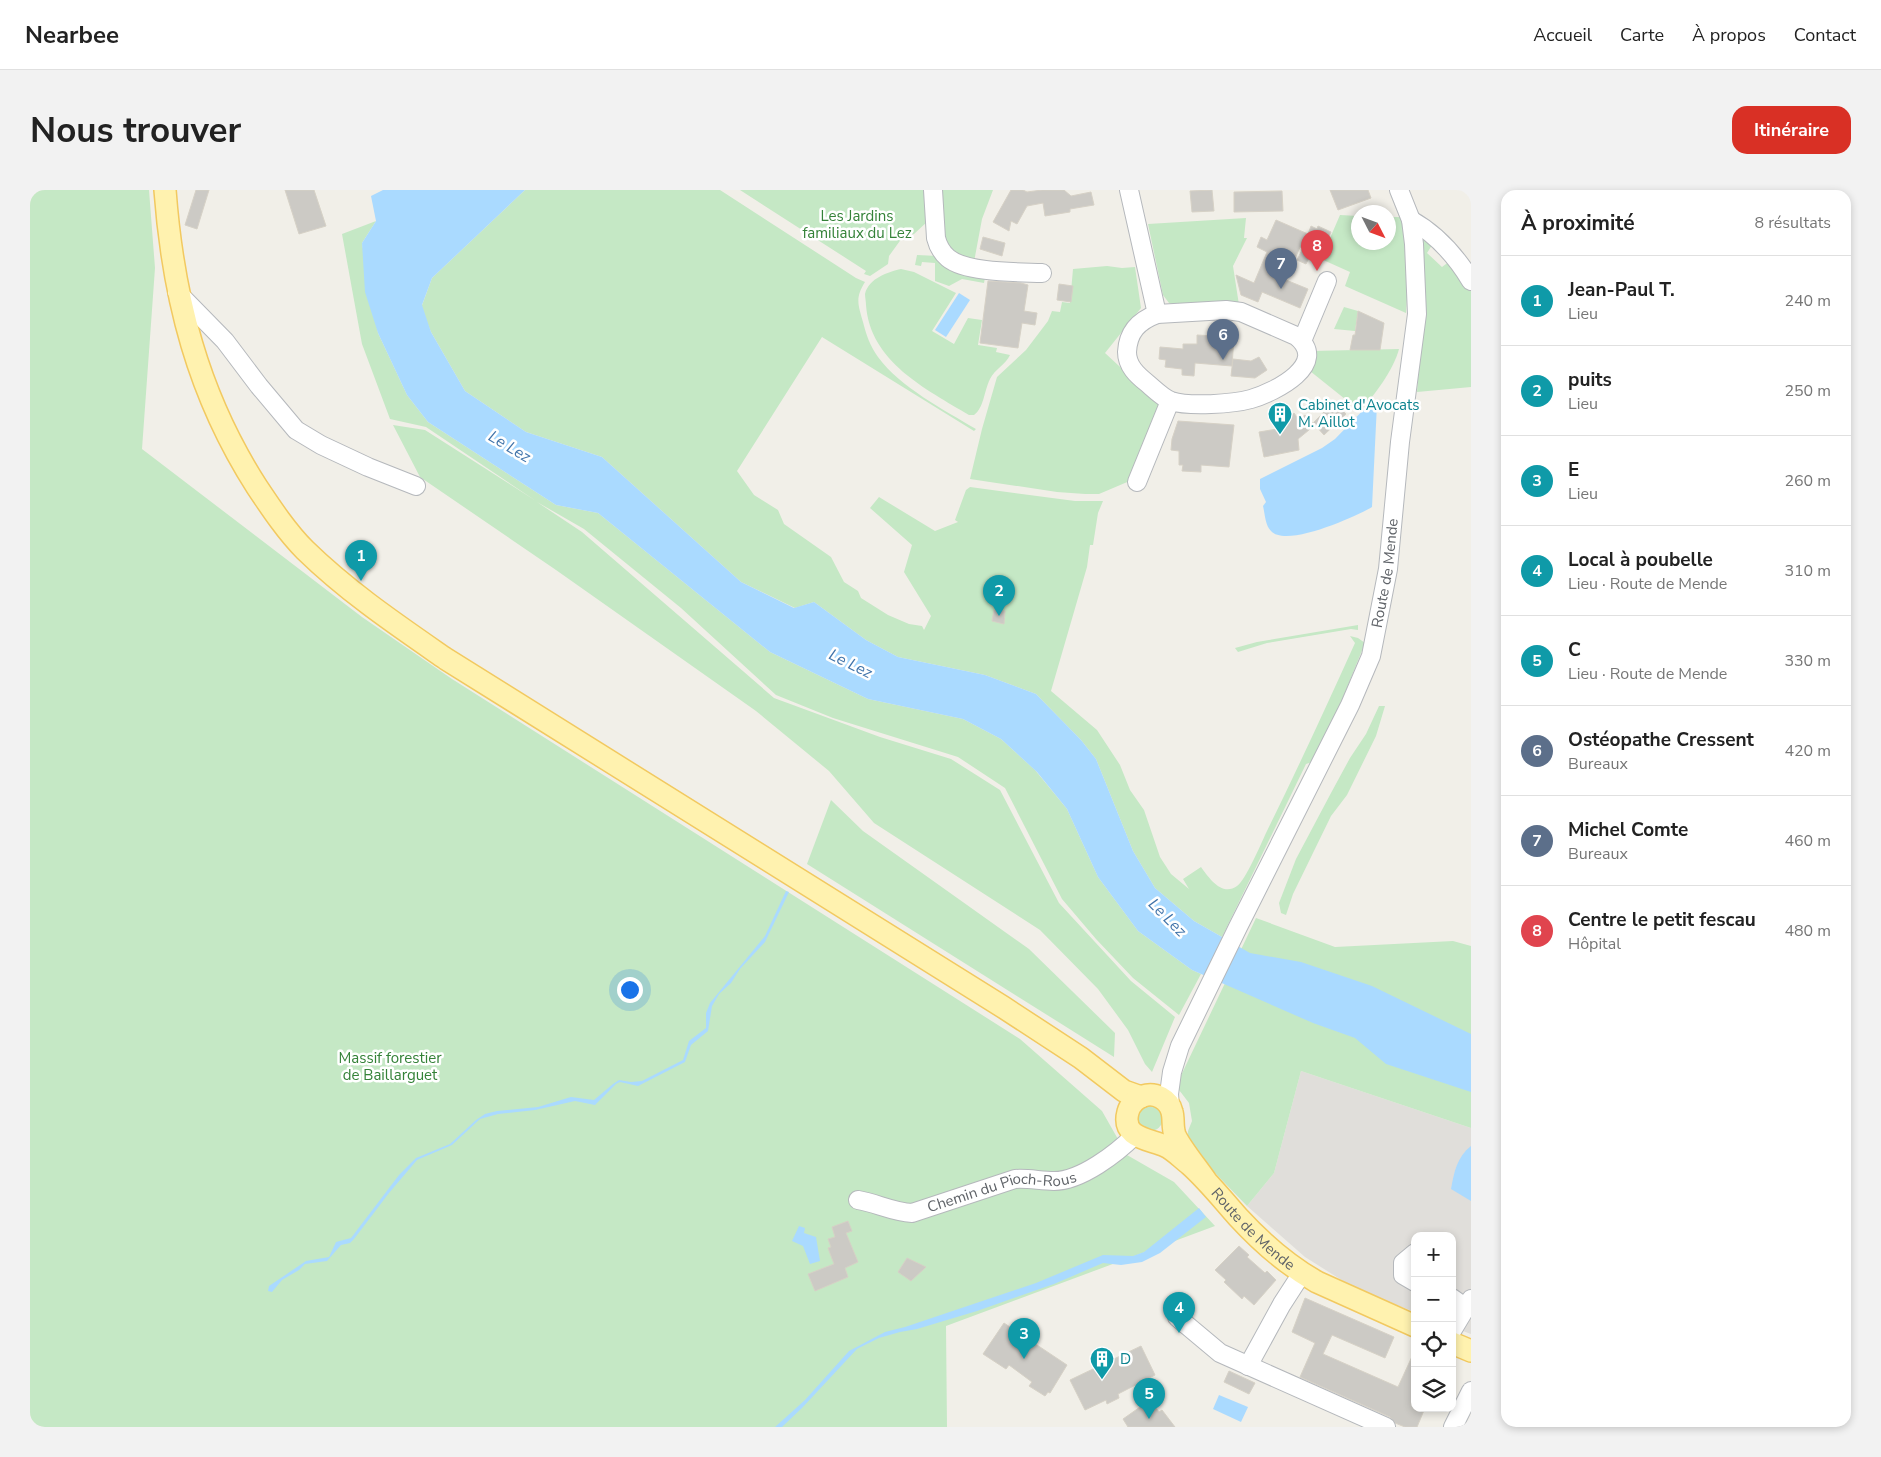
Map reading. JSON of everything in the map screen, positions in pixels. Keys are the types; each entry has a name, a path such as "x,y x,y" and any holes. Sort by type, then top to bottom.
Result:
{"main road":[{"path":"165,190 169,238 178,292 188,335 208,392 219,420 241,462 269,506 304,549 363,601 446,659 1024,1021 1081,1058 1124,1091 1159,1105"},
{"path":"1024,1021 1068,1055 1117,1100 1136,1131"},
{"path":"1136,1131 1131,1105 1159,1105"},
{"name":"Route de Mende","path":"1159,1105 1175,1135 1207,1182"},
{"name":"Route de Mende","path":"1136,1131 1170,1149 1207,1182 1264,1244 1302,1273 1317,1282 1411,1324"},
{"path":"1456,1345 1471,1351"}],"street":[{"path":"933,190 936,238 938,246 948,258 965,267 1042,273"},
{"path":"1128,190 1157,314"},
{"name":"Route de Mende","path":"1159,1105 1168,1094 1180,1046 1350,705 1371,656 1388,569 1400,442 1417,314 1416,268 1411,220 1399,190"},
{"path":"1411,220 1440,240 1471,281"},
{"path":"1302,341 1328,281"},
{"path":"178,292 224,341 296,430 321,445 368,467 416,486"},
{"path":"1234,310 1274,326 1302,341 1307,357 1303,370 1269,392 1252,399 1228,404 1170,401 1136,373 1131,367 1127,356 1127,342 1134,329 1148,318 1157,314 1234,310"},
{"path":"1137,482 1170,401"},
{"name":"Chemin du Pioch-Rous","path":"858,1200 898,1212 912,1213 1015,1179 1056,1181 1067,1179 1110,1157 1136,1131"},
{"path":"1411,1256 1403,1263 1404,1274 1411,1279"},
{"name":"Route de Mende","path":"1248,1366 1282,1304 1302,1273"},
{"path":"1455,1322 1463,1302"},
{"path":"1177,1317 1220,1353 1386,1427"},
{"path":"1453,1427 1471,1391"}],"shaded area":[{"path":"1301,1071 1471,1128 1471,1334 1456,1328 1456,1232 1411,1232 1411,1310 1359,1291 1305,1257 1247,1206 1274,1173"}],"green space":[{"name":"Massif forestier de Baillarguet","path":"30,190 149,190 155,268 142,449 362,617 452,679 1020,1039 1102,1111 1127,1155 1174,1182 1215,1226 946,1326 947,1427 30,1427"},
{"path":"525,190 720,190 865,282 860,292 859,306 867,335 878,357 887,368 910,388 976,429 974,431 822,337 737,471 754,495 778,510 784,524 831,557 844,582 858,591 861,598 888,615 909,624 922,626 924,630 931,616 904,572 912,545 870,508 879,497 935,531 958,522 955,520 966,490 970,487 1075,501 1103,501 1098,513 1093,545 1090,545 1087,567 1051,691 1097,730 1120,765 1130,790 1144,810 1160,857 1171,874 1189,889 1183,879 1201,867 1212,881 1221,888 1231,889 1240,883 1257,853 1355,643 1350,636 1358,638 1365,643 1338,710 1312,762 1306,764 1222,937 1194,921 1155,888 1133,851 1096,759 1081,740 1036,694 985,675 898,657 866,640 814,602 795,608 741,582 602,457 526,432 465,391 431,332 421,308 432,278"},
{"name":"Les Jardins familiaux du Lez","path":"740,190 930,190 928,221 914,234 902,238 889,256 888,264 870,276 864,274 866,271"},
{"path":"936,190 993,190 982,219 974,262 946,253"},
{"path":"1340,215 1351,216 1351,250 1396,250 1396,217 1403,217 1409,266 1406,313 1345,286 1350,272 1321,259"},
{"path":"1246,218 1244,238 1247,238 1233,266 1239,305 1180,307 1169,303 1163,295 1148,224"},
{"path":"376,221 362,243 378,333 407,395 428,422 556,505 598,513 770,652 868,699 963,719 1001,739 1035,770 1067,809 1098,877 1138,931 1192,970 1201,974 1179,1015 1133,978 1062,899 1005,788 958,757 833,718 776,695 681,608 584,529 537,502 582,532 774,698 880,737 951,759 1000,790 1059,903 1131,981 1175,1017 1152,1072 1145,1064 1128,1030 1098,989 1040,930 874,823 829,771 756,711 420,477 393,425 425,430 536,501 426,427 390,419 362,344 342,234"},
{"path":"1419,228 1434,242 1427,253 1442,267 1450,261 1471,289 1471,387 1417,392 1424,300 1424,275"},
{"path":"917,255 938,256 986,272 984,283 962,279 949,286 935,281 935,263 922,262 921,266 915,265"},
{"path":"1107,266 1135,267 1141,308 1105,353 1159,403 1160,408 1132,480 1099,494 1085,494 1057,492 970,479 997,377 1026,350 1048,321 1052,311 1060,312 1062,302 1070,303 1073,269"},
{"path":"901,269 914,272 956,293 932,331 954,344 968,318 982,320 978,345 997,348 996,352 1010,355 990,379 982,404 974,415 969,415 935,395 903,372 878,343 870,325 865,294 867,288 875,280 885,274"},
{"path":"1344,307 1358,311 1355,331 1334,329"},
{"path":"1399,349 1393,365 1383,382 1360,411 1310,371 1312,351"},
{"path":"1358,625 1358,630 1351,629 1267,643 1238,652 1235,648 1257,642"},
{"path":"1379,706 1385,706 1376,736 1347,795 1331,816 1293,894 1286,915 1281,913 1279,903 1296,859 1350,758 1366,734"},
{"path":"831,800 863,831 1029,949 1115,1033 1114,1057 807,864"},
{"path":"1256,918 1335,947 1453,941 1471,946 1471,1128 1301,1071 1274,1173 1247,1206 1187,1144 1188,1131 1192,1121 1189,1103 1176,1086"},
{"path":"1150,1105 1159,1109 1163,1118 1159,1127 1150,1131 1141,1127 1137,1118 1141,1109"}],"water":[{"name":"Le Lez","path":"383,190 525,190 432,278 422,305 431,332 465,391 526,432 602,457 741,582 794,608 814,602 866,640 898,657 985,675 1036,694 1081,740 1096,759 1133,851 1155,888 1194,921 1250,953 1301,962 1372,986 1471,1034 1471,1092 1386,1064 1355,1038 1313,1023 1192,970 1138,931 1098,877 1067,809 1037,772 1001,739 963,719 868,699 770,652 598,513 556,505 428,422 407,395 378,333 365,292 362,243 376,221 371,196"},
{"path":"959,293 970,300 946,337 935,330"},
{"path":"1371,402 1377,404 1372,507 1337,523 1305,534 1279,535 1271,531 1263,506 1266,502 1260,489 1260,479 1322,448 1335,439"},
{"path":"786,891 789,892 765,942 740,969 731,983 719,994 712,1006 708,1031 691,1045 685,1062 638,1086 620,1082 595,1105 575,1101 535,1110 498,1114 480,1119 452,1145 417,1160 350,1243 341,1245 327,1261 305,1264 282,1280 272,1292 268,1291 269,1286 306,1261 329,1257 336,1242 351,1238 399,1175 416,1158 450,1144 485,1114 538,1107 571,1097 594,1100 619,1080 642,1081 683,1060 689,1041 706,1028 706,1013 710,1003 765,936"},
{"path":"1471,1146 1471,1201 1451,1189 1459,1160"},
{"path":"1199,1208 1206,1217 1160,1253 1142,1262 1121,1265 1103,1263 1054,1284 977,1311 879,1338 857,1349 802,1408 782,1427 775,1427 805,1400 849,1351 885,1332 1036,1283 1103,1255 1133,1256 1144,1252"},
{"path":"799,1226 805,1228 804,1233 816,1237 820,1261 810,1264 803,1246 792,1241"},
{"path":"1219,1395 1248,1407 1241,1422 1213,1409"}],"building":[{"path":"196,190 209,190 197,229 185,225"},
{"path":"285,190 314,190 326,226 299,234"},
{"path":"1011,190 1027,192 1064,190 1071,196 1091,192 1094,205 1070,209 1070,212 1045,216 1043,203 1027,206 1017,224 1011,221 1009,231 993,222"},
{"path":"1212,190 1214,211 1192,212 1190,191"},
{"path":"1330,190 1368,190 1371,198 1338,210"},
{"path":"1282,191 1283,211 1234,212 1234,192"},
{"path":"1276,220 1308,234 1311,226 1317,229 1318,226 1331,232 1324,247 1316,243 1306,264 1297,260 1303,248 1300,247 1286,280 1308,289 1300,308 1262,292 1258,302 1241,295 1236,275 1254,283 1267,252 1257,247 1261,237 1267,240"},
{"path":"983,237 1005,243 1002,256 980,249"},
{"path":"988,281 1028,285 1024,311 1037,313 1035,325 1022,323 1018,348 980,343"},
{"path":"1059,284 1073,286 1071,302 1057,300"},
{"path":"1358,311 1384,323 1380,350 1350,350 1353,335 1355,335"},
{"path":"1197,335 1234,337 1232,366 1195,363 1194,376 1182,375 1182,369 1165,367 1166,360 1159,359 1160,347 1183,349 1183,344 1197,344"},
{"path":"1259,357 1267,370 1255,378 1231,376 1233,359 1251,361"},
{"name":"Cabinet d'Avocats M. Aillot","path":"1334,402 1346,414 1324,435 1315,425 1298,439 1299,450 1264,457 1259,432 1283,428 1282,423 1294,413 1299,420 1305,415 1313,423"},
{"path":"1178,421 1234,425 1229,467 1201,465 1201,472 1182,471 1183,465 1179,465 1179,451 1171,450 1172,439"},
{"path":"994,610 1005,611 1004,624 992,621"},
{"path":"848,1221 852,1231 846,1233 858,1262 845,1268 848,1277 815,1291 808,1274 834,1264 828,1248 831,1247 828,1239 835,1237 832,1227"},
{"path":"1239,1246 1249,1255 1247,1257 1276,1280 1254,1305 1244,1296 1242,1299 1224,1282 1226,1280 1215,1270"},
{"path":"907,1258 926,1267 911,1281 898,1272"},
{"path":"1305,1298 1394,1337 1385,1358 1332,1335 1323,1354 1398,1387 1411,1359 1411,1412 1423,1412 1417,1427 1405,1427 1395,1423 1390,1417 1300,1377 1315,1343 1292,1332"},
{"path":"1004,1323 1067,1365 1050,1393 1048,1392 1045,1396 1029,1386 1032,1382 1009,1365 1006,1369 983,1354"},
{"name":"D","path":"1141,1346 1155,1375 1118,1394 1119,1398 1107,1404 1106,1400 1085,1410 1070,1380"},
{"path":"1229,1371 1255,1383 1249,1394 1224,1382"},
{"path":"1150,1400 1159,1412 1162,1410 1175,1427 1128,1427 1123,1419"}],"place":[{"name":"Centre le petit fescau","path":"1317,271"},
{"name":"Michel Comte","path":"1281,289"},
{"name":"Ostéopathe Cressent","path":"1223,360"},
{"name":"Cabinet d'Avocats M. Aillot","path":"1280,435"},
{"name":"Jean-Paul T.","path":"361,581"},
{"name":"puits","path":"999,616"},
{"name":"Local à poubelle","path":"1179,1333"},
{"name":"E","path":"1024,1359"},
{"name":"D","path":"1102,1380"},
{"name":"C","path":"1149,1419"}]}
